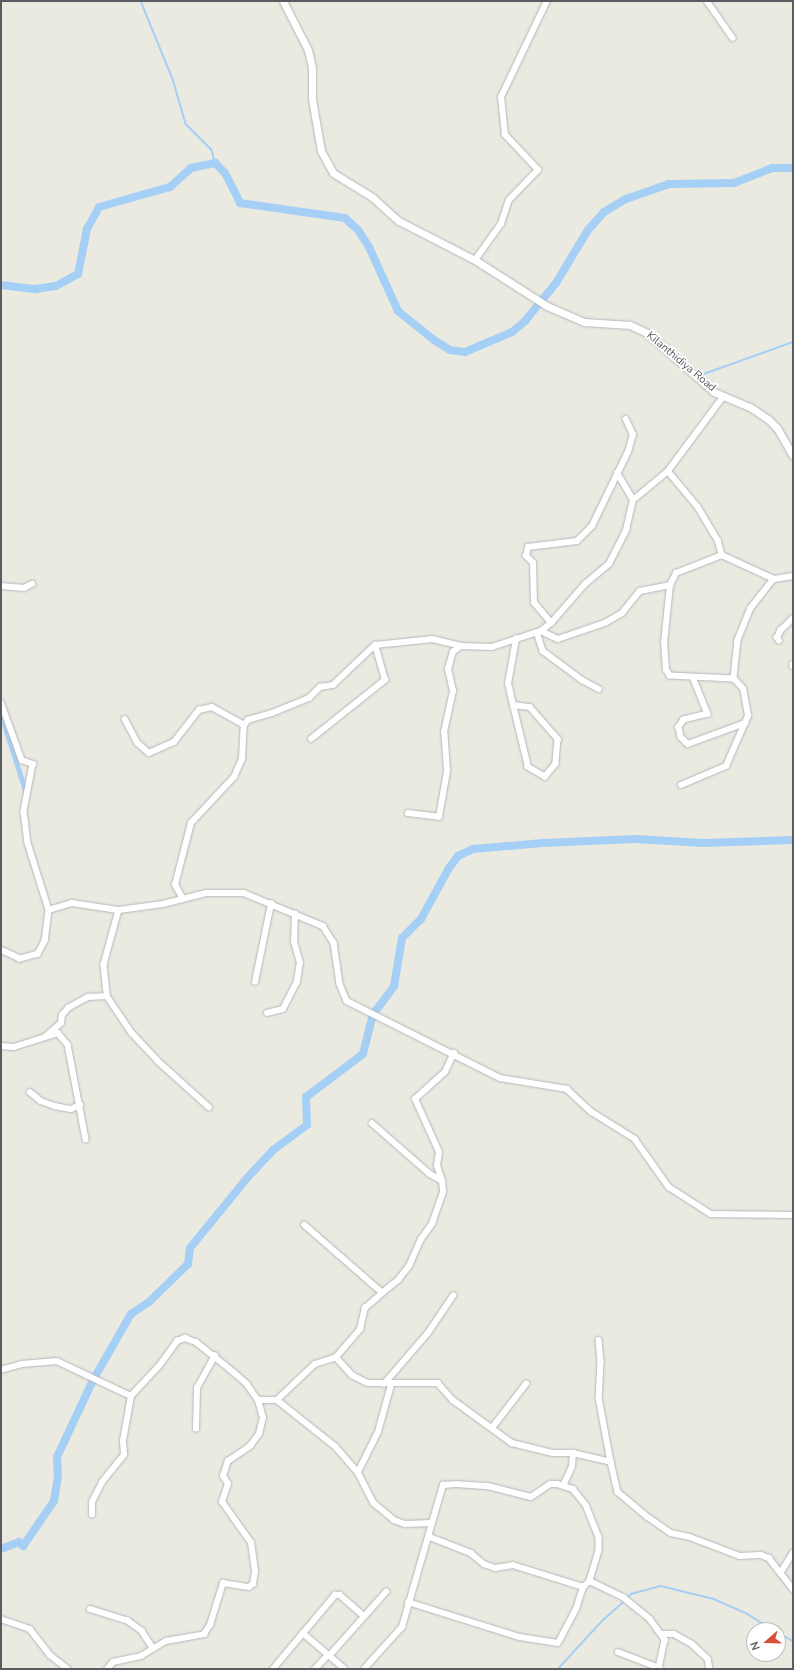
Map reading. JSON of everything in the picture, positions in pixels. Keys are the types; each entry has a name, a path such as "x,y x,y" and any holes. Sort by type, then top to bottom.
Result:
{"street":[{"name":"Kilanthidiya Road","path":"283,1 308,50 312,68 312,99 317,129 326,164 342,179 372,197 399,221 475,260 547,306 584,322 630,325 647,333 723,397 750,407 768,420 777,428 793,456"},
{"path":"475,260 501,224 509,200 538,170 505,135 501,97 547,1"},
{"path":"707,1 733,38"},
{"path":"183,899 175,884 191,822 234,777 242,758 244,725 248,720 272,713 309,698 320,687 333,685 375,645 433,639 461,646 492,647 539,631 551,623 585,584 609,564 626,530 633,500 668,471 723,397"},
{"path":"551,623 534,603 532,563 526,556 528,547 577,541 592,526 628,452 633,435 626,420"},
{"path":"668,471 698,507 718,540 722,555"},
{"path":"617,473 633,500"},
{"path":"681,785 726,766 748,716 743,689 734,679 670,676 666,670 664,644 670,584 676,573 722,555 774,579 793,576"},
{"path":"734,679 738,640 751,608 774,579"},
{"path":"1,586 24,588 32,584"},
{"path":"539,631 558,639 605,623 622,613 640,591 670,584"},
{"path":"779,642 777,638 780,631 793,618"},
{"path":"539,631 543,651 582,680 599,689"},
{"path":"513,705 530,707 558,739 556,764 545,777 528,767 513,705 508,684 516,639"},
{"path":"311,739 385,680 375,645"},
{"path":"408,813 439,817 447,771 444,732 453,691 448,668 453,652 461,646"},
{"path":"693,677 708,714 684,720 680,727 681,737 688,744 745,723"},
{"path":"1,702 22,760 33,764 24,811 28,843 49,910 45,941 38,954 20,959 1,950"},
{"path":"125,719 138,743 149,753 174,742 199,710 212,707 244,725"},
{"path":"49,910 72,903 119,910 183,899 206,893 244,893 271,904 323,926 334,943 340,984 347,1001 454,1053 500,1078 567,1089 592,1112 635,1139 669,1187 711,1214 793,1215"},
{"path":"255,982 271,904"},
{"path":"119,910 104,965 108,996 132,1033 158,1060 209,1107"},
{"path":"267,1013 283,1009 297,981 300,963 294,942 295,914"},
{"path":"42,1040 61,1023 62,1015 68,1008 88,997 108,996"},
{"path":"1,1046 14,1047 42,1040 58,1033 68,1045 86,1139"},
{"path":"278,1400 315,1364 336,1357 360,1329 365,1308 369,1302 398,1280 409,1266 421,1239 432,1224 443,1192 442,1181 437,1166 439,1152 415,1099 445,1072 454,1053"},
{"path":"30,1092 55,1106 70,1109 80,1105"},
{"path":"372,1124 430,1174 442,1181"},
{"path":"304,1225 382,1293"},
{"path":"358,1472 378,1432 388,1385 453,1296"},
{"path":"92,1515 92,1502 102,1482 124,1455 123,1441 131,1396 159,1366 177,1341 185,1338 191,1340 215,1356 247,1384 258,1400 263,1418 259,1434 250,1446 228,1461 223,1476 228,1484 222,1502 251,1542 255,1572 253,1584 249,1587 223,1583 210,1625 204,1634 166,1641 141,1656 114,1662 107,1669"},
{"path":"599,1340 601,1362 599,1398 610,1462 615,1483 623,1499 671,1533 690,1537 740,1556 761,1555 769,1558 793,1589"},
{"path":"196,1430 197,1388 215,1356"},
{"path":"336,1357 361,1381 388,1385 438,1383 453,1400 512,1443 553,1453 573,1453 610,1462"},
{"path":"1,1370 22,1364 57,1362 131,1396"},
{"path":"492,1428 526,1384"},
{"path":"258,1400 278,1400 336,1447 358,1472 374,1502 394,1520 404,1524 432,1523"},
{"path":"563,1486 572,1466 573,1453"},
{"path":"364,1669 402,1627 408,1602 430,1537 432,1523 444,1485 488,1486 531,1497 550,1484 573,1489 580,1496 599,1537 599,1551 590,1581 583,1587 568,1627 558,1643 520,1637 408,1602"},
{"path":"430,1537 471,1553 484,1564 495,1568 513,1566 583,1587"},
{"path":"781,1572 793,1553"},
{"path":"590,1581 623,1597 641,1610 662,1634 665,1640 660,1668 618,1652"},
{"path":"315,1669 363,1614 386,1592"},
{"path":"273,1669 335,1595 340,1595 363,1614"},
{"path":"90,1609 127,1620 142,1631 153,1648"},
{"path":"1,1619 30,1629 50,1655 68,1669"},
{"path":"303,1633 345,1669"},
{"path":"662,1634 674,1634 692,1644 708,1659 710,1669"}],"waterway":[{"path":"141,1 173,79 186,124 212,150 215,163"},
{"path":"1,285 36,289 56,286 78,274 87,229 99,207 170,187 191,168 215,163 225,173 240,203 345,218 358,230 369,247 398,311 434,340 450,350 465,352 512,332 525,321 556,283 588,230 604,212 626,199 669,184 734,183 772,168 793,168"},
{"path":"701,375 793,342"},
{"path":"1,715 25,790"},
{"path":"374,1013 394,986 402,938 421,919 449,868 458,856 473,849 543,843 636,839 703,843 793,840"},
{"path":"96,1375 131,1314 149,1302 188,1264 190,1248 248,1177 273,1150 307,1125 306,1097 363,1054 372,1017"},
{"path":"1,1549 19,1542 23,1546 54,1501 58,1477 57,1457 93,1380"},
{"path":"628,1598 631,1594 661,1586 714,1599 746,1613 760,1622"},
{"path":"558,1669 604,1619 625,1601"},
{"path":"786,1637 793,1641"}]}
